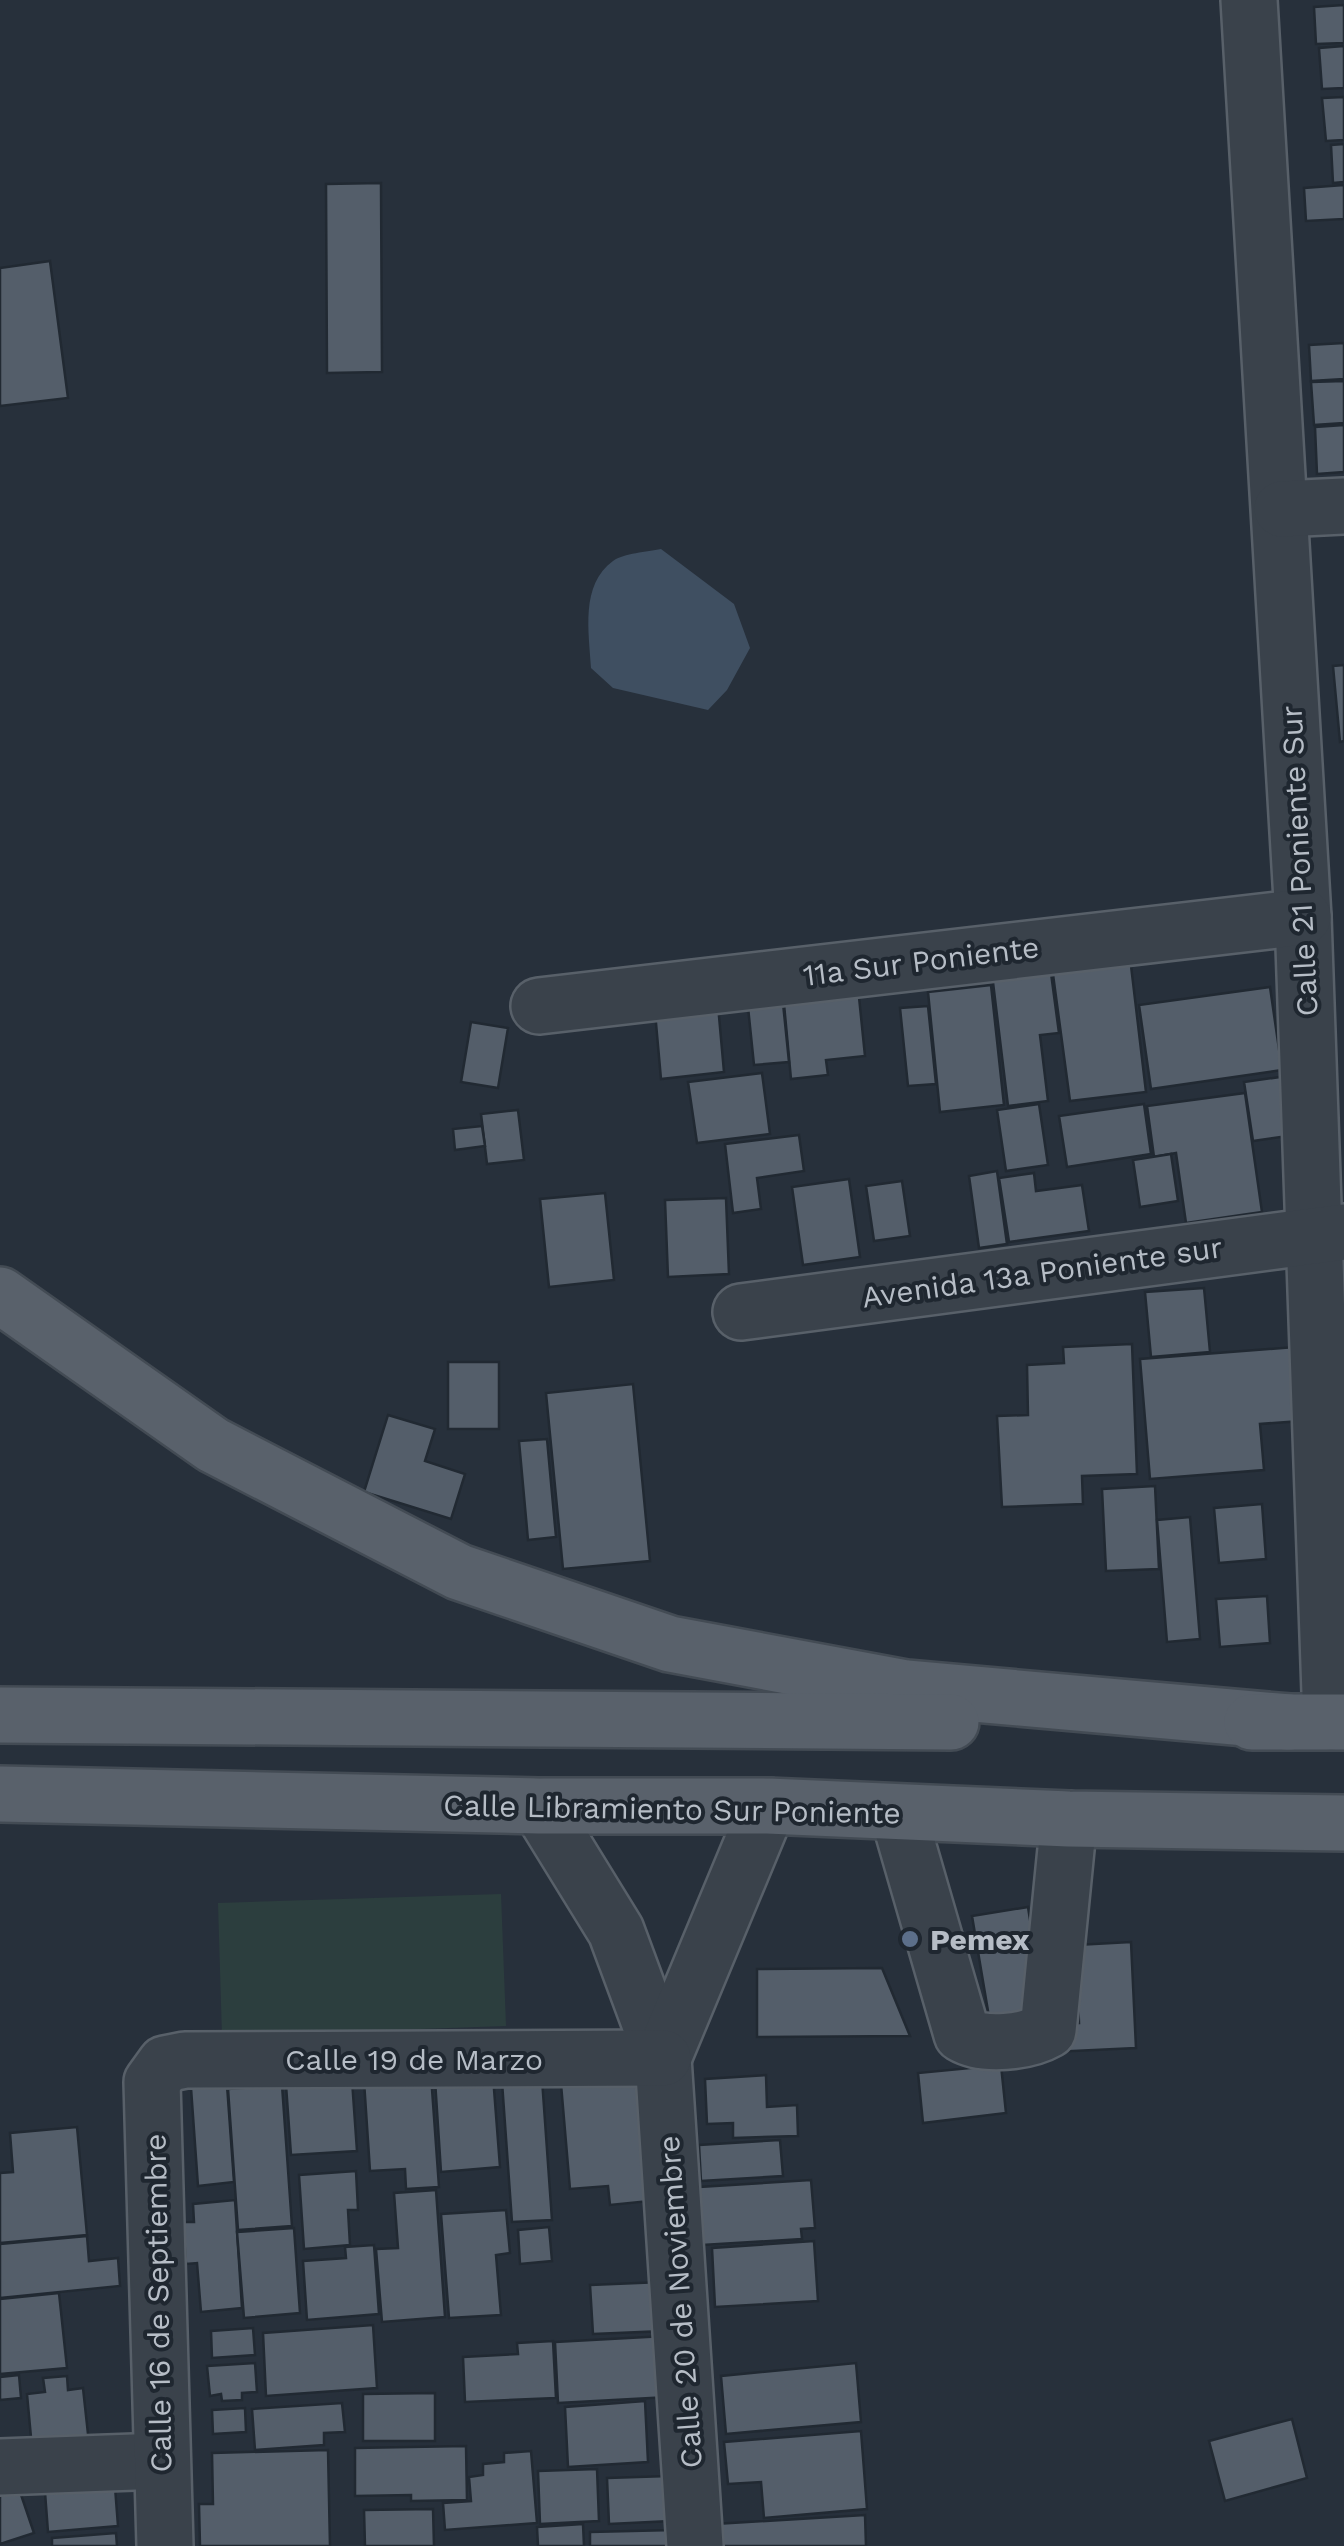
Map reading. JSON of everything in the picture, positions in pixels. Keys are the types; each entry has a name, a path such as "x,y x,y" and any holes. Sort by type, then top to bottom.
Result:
{"main road":[{"path":"0,1295 213,1445 459,1572 652,1638 906,1688 1321,1722"},
{"path":"0,1715 1321,1722"},
{"name":"Calle Libramiento Sur Poniente","path":"0,1794 539,1806 768,1806 1069,1819 1344,1823"}],"street":[{"name":"Calle 21 Poniente Sur","path":"1249,0 1304,917 1328,1234 1321,1722"},
{"path":"1282,509 1344,506"},
{"name":"11a Sur Poniente","path":"539,1006 1304,917"},
{"name":"Avenida 13a Poniente sur","path":"741,1312 1328,1234"},
{"name":"Calle 20 de Noviembre","path":"539,1806 616,1931 662,2058 695,2546"},
{"name":"Calle 20 de Noviembre","path":"662,2058 768,1806"},
{"path":"898,1813 962,2034 972,2040 1032,2039 1048,2030 1069,1819"},
{"name":"Calle 19 de Marzo","path":"165,2064 185,2060 662,2058"},
{"name":"Calle 16 de Septiembre","path":"165,2064 152,2082 165,2546"},
{"path":"0,2467 162,2461"}],"shaded area":[{"path":"501,1894 506,2026 222,2036 218,1903"}],"water":[{"path":"661,549 734,604 750,648 727,690 708,710 613,688 591,668 589,610 602,571 618,558"}],"building":[{"path":"1344,5 1344,43 1316,44 1314,7"},
{"path":"1344,46 1344,88 1322,89 1319,48"},
{"path":"1344,97 1344,140 1326,141 1322,98"},
{"path":"1344,144 1344,182 1333,183 1331,145"},
{"path":"381,183 382,372 327,373 326,184"},
{"path":"1344,185 1344,219 1306,221 1304,188"},
{"path":"50,261 68,398 0,406 0,268"},
{"path":"1344,343 1344,379 1311,381 1309,345"},
{"path":"1344,381 1344,423 1314,425 1311,382"},
{"path":"1344,425 1344,472 1317,474 1315,427"},
{"path":"1344,665 1344,741 1340,742 1333,666"},
{"path":"1130,957 1146,1092 1070,1101 1052,967"},
{"path":"1049,958 1059,1033 1040,1035 1048,1101 1008,1106 991,966"},
{"path":"991,985 1004,1105 940,1112 928,992"},
{"path":"1270,987 1282,1070 1151,1089 1139,1005"},
{"path":"859,997 865,1056 826,1060 828,1075 791,1079 784,1004"},
{"path":"783,1003 789,1062 754,1065 748,1007"},
{"path":"718,1005 724,1072 661,1079 655,1012"},
{"path":"928,1006 936,1084 908,1086 900,1008"},
{"path":"471,1022 508,1028 498,1088 461,1082"},
{"path":"762,1073 770,1134 697,1143 688,1082"},
{"path":"1280,1077 1288,1136 1253,1141 1244,1082"},
{"path":"1245,1093 1262,1212 1186,1223 1176,1153 1154,1157 1147,1106"},
{"path":"1039,1104 1048,1165 1006,1171 997,1110"},
{"path":"1144,1104 1151,1154 1067,1167 1059,1116"},
{"path":"518,1110 524,1160 487,1164 481,1114"},
{"path":"482,1126 485,1146 455,1150 453,1129"},
{"path":"799,1135 804,1171 757,1178 761,1209 733,1213 725,1144"},
{"path":"1171,1154 1178,1201 1140,1207 1133,1160"},
{"path":"997,1171 1007,1244 979,1248 969,1176"},
{"path":"1034,1173 1036,1191 1082,1185 1089,1231 1009,1242 999,1178"},
{"path":"849,1179 860,1257 803,1265 792,1187"},
{"path":"902,1181 910,1236 874,1241 866,1186"},
{"path":"605,1193 614,1280 549,1287 540,1199"},
{"path":"726,1198 729,1274 668,1277 665,1200"},
{"path":"1204,1288 1210,1352 1151,1357 1145,1292"},
{"path":"1132,1344 1137,1474 1082,1476 1083,1504 1002,1507 997,1416 1028,1415 1027,1365 1064,1363 1063,1347"},
{"path":"1295,1347 1301,1421 1260,1424 1264,1470 1150,1479 1140,1359"},
{"path":"448,1362 499,1362 499,1429 448,1429"},
{"path":"633,1384 650,1561 563,1569 546,1393"},
{"path":"388,1415 435,1429 425,1461 465,1474 451,1519 364,1492"},
{"path":"547,1439 556,1537 528,1540 519,1441"},
{"path":"1155,1486 1159,1569 1106,1571 1102,1489"},
{"path":"1262,1504 1266,1559 1219,1563 1214,1508"},
{"path":"1190,1517 1200,1639 1167,1642 1157,1520"},
{"path":"1267,1596 1270,1643 1220,1647 1216,1599"},
{"path":"1028,1907 1044,2008 989,2017 972,1916"},
{"path":"1131,1942 1136,2048 1052,2052 1051,2024 1079,2023 1076,1945"},
{"path":"882,1968 910,2036 757,2037 757,1969"},
{"path":"1001,2065 1006,2113 923,2123 918,2073"},
{"path":"431,2075 439,2187 406,2189 405,2169 370,2171 364,2081"},
{"path":"766,2075 767,2107 797,2105 798,2136 733,2138 733,2123 707,2124 705,2079"},
{"path":"493,2076 500,2167 441,2172 435,2080"},
{"path":"639,2077 650,2201 610,2205 608,2186 570,2189 561,2084"},
{"path":"542,2079 552,2220 512,2222 502,2082"},
{"path":"352,2080 357,2151 291,2155 286,2085"},
{"path":"227,2085 234,2182 198,2186 191,2088"},
{"path":"282,2085 292,2226 238,2230 228,2089"},
{"path":"77,2127 87,2235 0,2243 0,2173 13,2172 10,2133"},
{"path":"780,2140 783,2176 701,2181 699,2145"},
{"path":"356,2171 358,2210 348,2210 350,2245 304,2249 299,2175"},
{"path":"811,2180 815,2228 801,2229 802,2239 702,2245 699,2187"},
{"path":"436,2190 445,2317 382,2322 376,2249 398,2248 394,2193"},
{"path":"235,2200 242,2308 201,2312 197,2263 186,2264 183,2222 194,2222 193,2204"},
{"path":"506,2210 510,2253 496,2255 501,2315 449,2318 441,2214"},
{"path":"549,2227 552,2261 520,2264 518,2230"},
{"path":"294,2228 300,2313 244,2318 237,2232"},
{"path":"87,2236 89,2261 118,2258 120,2286 0,2298 0,2244"},
{"path":"814,2241 818,2301 715,2307 712,2248"},
{"path":"374,2245 379,2314 307,2320 303,2261 346,2258 345,2247"},
{"path":"662,2282 664,2331 593,2334 590,2285"},
{"path":"59,2293 67,2368 0,2374 0,2299"},
{"path":"373,2325 377,2388 266,2396 263,2333"},
{"path":"253,2328 255,2355 212,2358 211,2331"},
{"path":"665,2336 669,2397 558,2403 555,2342"},
{"path":"553,2341 556,2398 465,2402 463,2357 518,2354 517,2343"},
{"path":"255,2363 257,2392 242,2393 242,2400 222,2401 221,2394 210,2396 207,2366"},
{"path":"856,2363 861,2422 726,2434 721,2376"},
{"path":"19,2375 21,2398 0,2400 0,2377"},
{"path":"67,2376 68,2390 83,2388 89,2443 32,2448 27,2394 45,2392 43,2378"},
{"path":"435,2393 435,2441 363,2441 363,2394"},
{"path":"645,2401 648,2462 568,2467 565,2407"},
{"path":"342,2403 345,2432 324,2433 324,2445 255,2450 252,2409"},
{"path":"245,2408 246,2432 213,2434 212,2410"},
{"path":"1292,2419 1307,2478 1225,2501 1209,2441"},
{"path":"861,2431 867,2509 764,2518 761,2482 728,2484 724,2442"},
{"path":"466,2446 467,2500 355,2496 355,2448"},
{"path":"328,2450 330,2546 200,2546 199,2504 213,2504 212,2453"},
{"path":"531,2451 537,2523 445,2530 443,2503 471,2501 469,2477 483,2475 483,2464 504,2462 504,2453"},
{"path":"597,2469 599,2521 540,2524 538,2471"},
{"path":"13,2471 34,2533 0,2544 0,2476"},
{"path":"114,2474 118,2526 48,2532 44,2479"},
{"path":"669,2476 671,2521 609,2524 607,2478"},
{"path":"433,2509 434,2546 365,2546 364,2510"},
{"path":"865,2515 866,2546 716,2546 715,2524"},
{"path":"583,2524 584,2546 538,2546 537,2527"},
{"path":"674,2530 674,2546 590,2546 590,2532"},
{"path":"116,2533 117,2546 52,2546 52,2538"}],"place":[{"name":"Pemex","path":"910,1939"}]}
